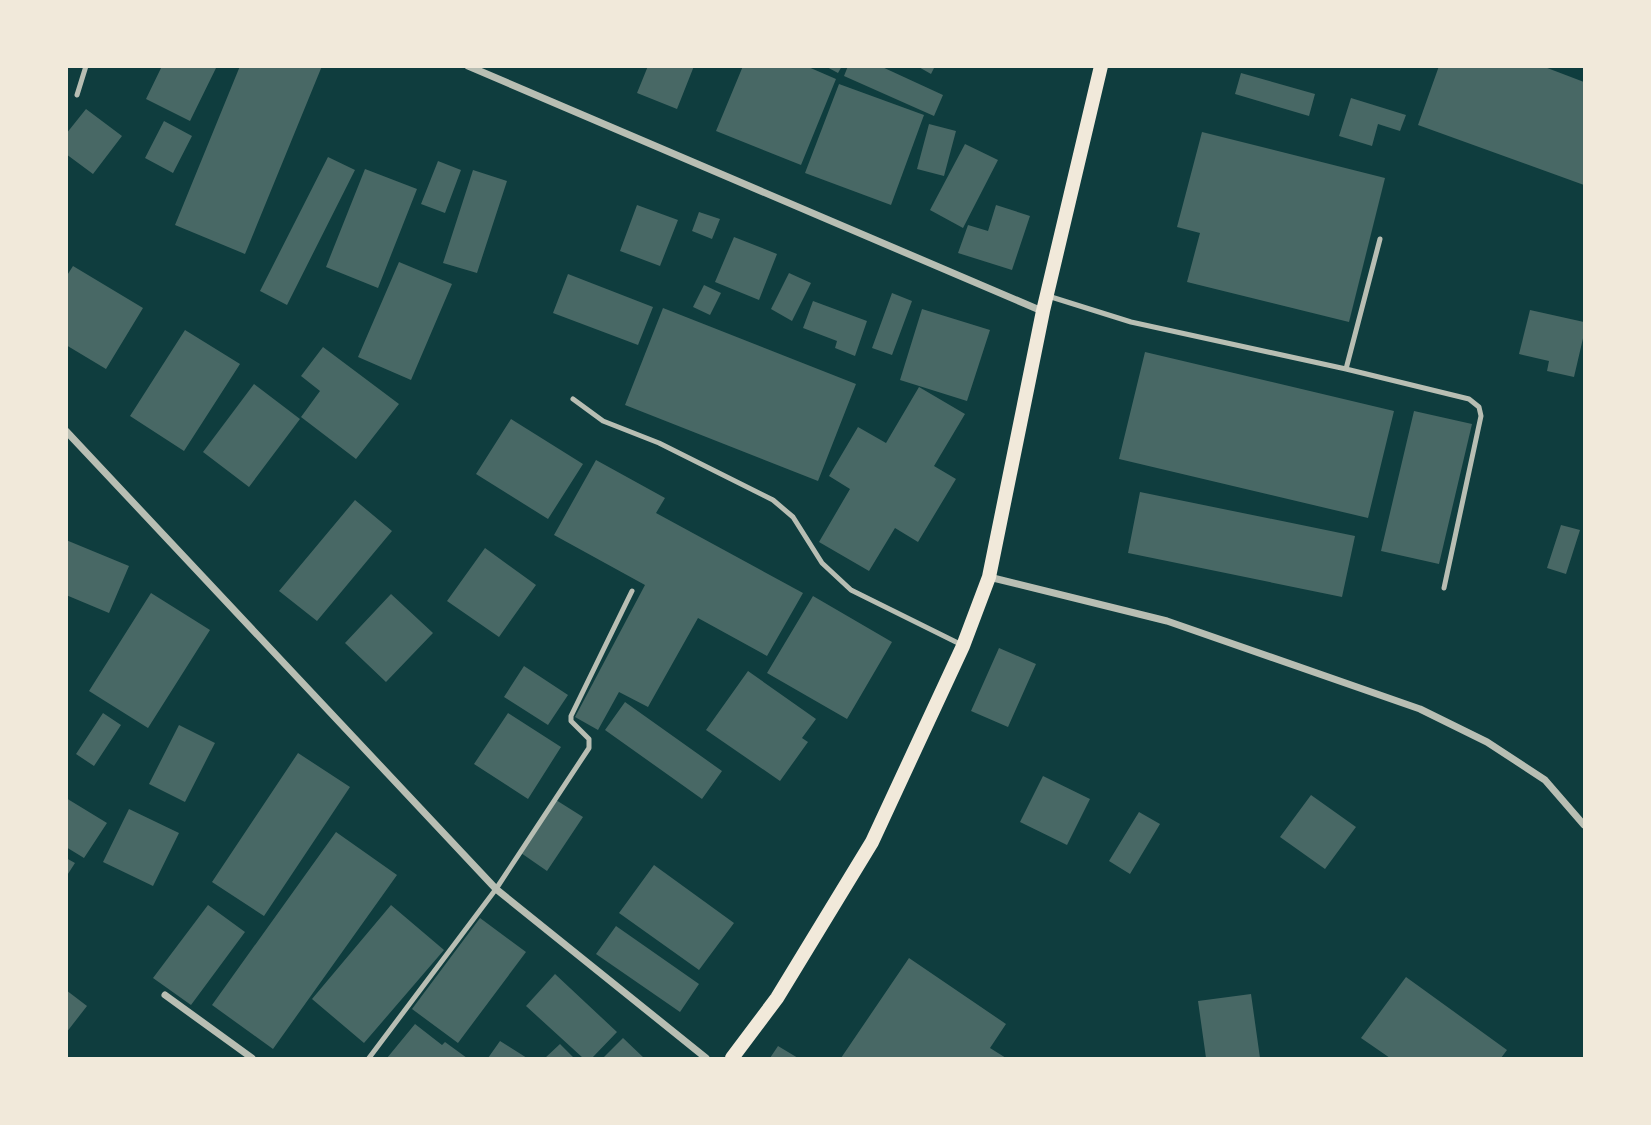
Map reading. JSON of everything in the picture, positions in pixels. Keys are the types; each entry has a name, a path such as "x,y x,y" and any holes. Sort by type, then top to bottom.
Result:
{"main road":[{"path":"732,1059 777,998 872,842 963,646 989,577 1043,311 1101,66"}],"street":[{"path":"468,66 1043,311"},
{"path":"66,431 496,889 706,1059"},
{"path":"989,577 1167,621 1420,709 1487,742 1545,780 1584,825"},
{"path":"165,995 252,1059"}],"lane":[{"path":"77,95 86,66"},
{"path":"1346,369 1380,239"},
{"path":"1048,296 1130,322 1469,399 1479,407 1481,416 1444,587"},
{"path":"573,399 603,421 659,443 773,500 793,517 822,564 851,590 963,646"},
{"path":"369,1059 496,889 589,748 589,739 571,721 571,716 632,591"}],"building":[{"path":"162,66 217,66 190,121 146,99"},
{"path":"240,66 322,66 245,254 175,225"},
{"path":"648,66 694,66 677,109 637,93"},
{"path":"743,66 806,66 836,79 801,165 716,131"},
{"path":"825,66 842,66 838,73"},
{"path":"848,66 880,66 943,95 934,116 844,76"},
{"path":"917,66 935,66 931,74"},
{"path":"1439,66 1542,66 1584,82 1584,185 1418,125"},
{"path":"1241,73 1315,94 1309,116 1235,94"},
{"path":"839,84 924,115 891,205 805,173"},
{"path":"1351,98 1406,115 1400,131 1378,124 1372,146 1339,136"},
{"path":"86,109 122,136 93,174 66,154 66,134"},
{"path":"164,121 192,136 173,173 145,158"},
{"path":"929,124 956,131 944,176 917,169"},
{"path":"1202,132 1385,178 1349,322 1187,282 1200,233 1177,227"},
{"path":"965,144 998,160 963,228 930,210"},
{"path":"328,157 355,170 287,305 260,291"},
{"path":"438,161 461,170 445,213 421,204"},
{"path":"365,169 417,189 378,288 326,267"},
{"path":"473,170 507,181 477,273 443,263"},
{"path":"637,205 678,220 660,266 620,251"},
{"path":"996,205 1030,216 1012,270 958,253 968,225 988,231"},
{"path":"699,212 720,219 712,239 692,231"},
{"path":"734,237 777,254 759,300 715,282"},
{"path":"399,262 452,284 411,380 358,357"},
{"path":"73,266 143,308 106,369 66,345 66,277"},
{"path":"789,273 811,283 792,321 771,309"},
{"path":"568,274 653,307 638,345 553,313"},
{"path":"704,285 721,293 710,315 693,307"},
{"path":"892,293 912,301 892,355 872,348"},
{"path":"813,301 867,321 855,356 835,348 837,341 803,328"},
{"path":"663,308 856,384 818,481 625,405"},
{"path":"922,309 990,330 967,401 900,380"},
{"path":"1530,310 1584,322 1584,334 1574,377 1547,371 1549,361 1519,354"},
{"path":"185,330 240,364 184,451 130,416"},
{"path":"323,347 399,404 356,459 301,417 320,391 301,376"},
{"path":"1145,352 1394,411 1368,518 1119,459"},
{"path":"254,384 300,419 249,487 203,452"},
{"path":"919,387 965,414 934,466 956,479 918,542 895,528 869,571 819,542 850,489 829,476 858,427 886,443"},
{"path":"1414,411 1472,424 1439,564 1381,551"},
{"path":"511,419 583,464 548,519 476,474"},
{"path":"596,460 665,498 656,513 803,593 767,656 698,618 648,707 619,692 598,730 575,717 645,585 554,535"},
{"path":"1140,492 1355,536 1342,597 1128,553"},
{"path":"355,500 392,531 317,621 279,591"},
{"path":"1561,525 1580,530 1566,574 1547,568"},
{"path":"66,540 129,566 109,613 66,595"},
{"path":"485,548 536,585 499,637 447,601"},
{"path":"151,593 210,630 148,728 89,691"},
{"path":"391,594 433,633 386,682 345,643"},
{"path":"813,596 892,642 847,719 767,673"},
{"path":"999,648 1036,664 1008,727 971,711"},
{"path":"524,666 568,695 548,725 504,697"},
{"path":"748,671 816,719 802,738 808,742 780,781 706,730"},
{"path":"625,702 722,771 702,799 605,730"},
{"path":"103,713 121,725 94,766 76,754"},
{"path":"508,713 561,747 528,799 474,764"},
{"path":"179,725 215,743 185,802 149,784"},
{"path":"298,753 350,787 264,916 212,882"},
{"path":"1043,776 1090,799 1067,845 1020,822"},
{"path":"1311,795 1356,827 1325,869 1280,837"},
{"path":"66,798 107,823 84,858 66,847"},
{"path":"556,800 583,817 547,871 521,853"},
{"path":"129,809 179,833 153,886 103,862"},
{"path":"1139,812 1160,824 1130,874 1109,861"},
{"path":"336,832 397,875 273,1049 212,1005"},
{"path":"66,858 75,863 66,877"},
{"path":"654,865 734,923 699,970 619,913"},
{"path":"208,905 245,932 191,1005 153,978"},
{"path":"391,905 444,950 364,1043 312,999"},
{"path":"480,918 526,952 458,1043 412,1009"},
{"path":"616,926 699,984 680,1012 596,954"},
{"path":"909,958 1006,1024 990,1048 1006,1058 841,1058"},
{"path":"555,974 617,1032 592,1058 583,1058 526,1006"},
{"path":"1406,977 1507,1050 1501,1058 1390,1058 1361,1038"},
{"path":"66,990 87,1006 66,1033"},
{"path":"1251,994 1260,1058 1206,1058 1198,1001"},
{"path":"415,1024 442,1045 445,1042 467,1058 387,1058"},
{"path":"623,1038 644,1058 603,1058"},
{"path":"500,1041 527,1058 488,1058"},
{"path":"560,1044 574,1058 545,1058"},
{"path":"778,1046 798,1058 770,1058"}]}
